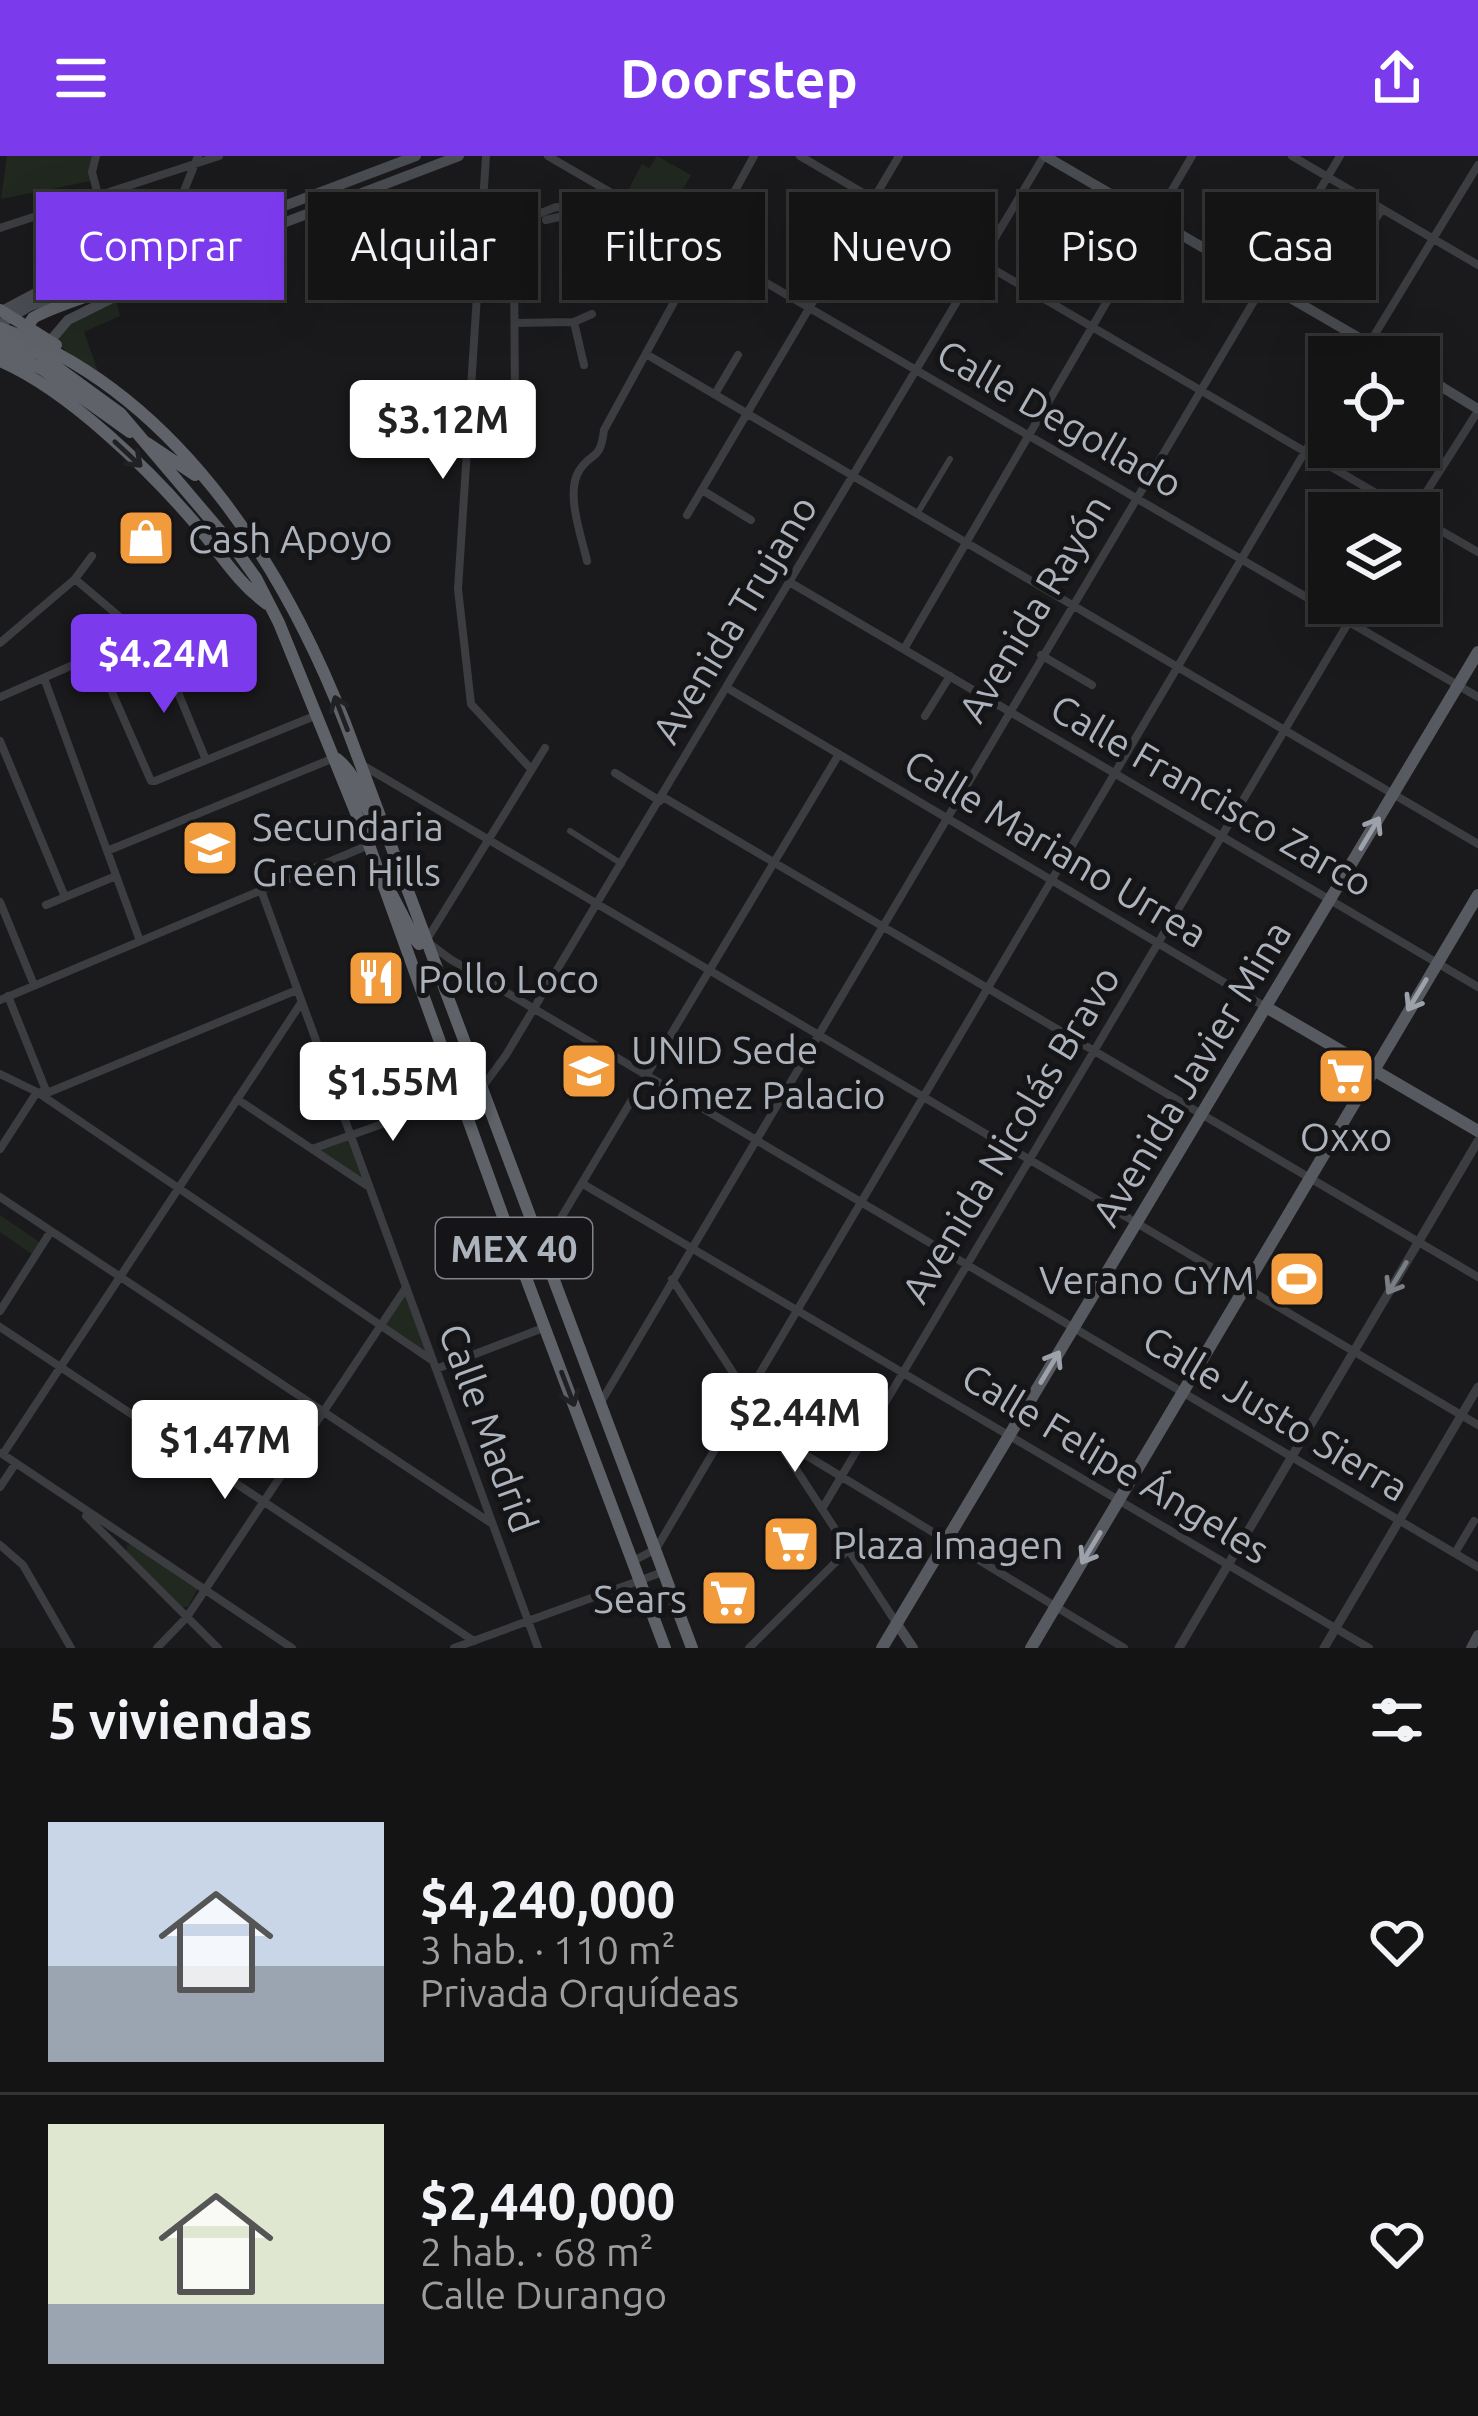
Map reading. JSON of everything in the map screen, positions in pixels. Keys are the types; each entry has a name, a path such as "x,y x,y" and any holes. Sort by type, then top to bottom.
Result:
{"highway":[{"path":"28,337 37,315 72,300"},
{"path":"2,317 28,337 51,340 65,355"},
{"name":"MEX 40","path":"0,338 28,337 65,355 171,440 252,542 297,616 361,764 692,1648"},
{"name":"MEX 40","path":"28,337 111,404 233,546 270,606 385,886 665,1648"},
{"path":"0,349 41,369 207,485"},
{"path":"0,361 57,397 127,452 187,514 248,590 270,606"},
{"path":"57,397 74,392"},
{"path":"335,757 356,776 369,814 387,836"},
{"path":"385,886 396,898 415,939 419,944 426,941"}],"main road":[{"path":"284,206 416,156"},
{"path":"284,222 459,156"},
{"path":"1044,156 1105,192"},
{"path":"2,317 36,293"},
{"path":"2,317 47,300"},
{"path":"51,340 68,320 110,300"},
{"path":"1295,300 1358,336"},
{"path":"1440,387 1478,410"},
{"name":"Avenida Javier Mina","path":"882,1648 1478,652"},
{"path":"1031,1648 1478,895"},
{"name":"Calle Mariano Urrea","path":"1266,1007 1478,1131"},
{"path":"897,1624 913,1648"},
{"path":"1471,1648 1478,1635"}],"street":[{"path":"96,156 92,172 97,192"},
{"path":"109,192 219,156"},
{"path":"486,156 458,589 471,704 531,770"},
{"name":"Calle Degollado","path":"548,156 610,192"},
{"path":"734,192 754,156"},
{"path":"800,156 862,192"},
{"path":"878,192 899,156"},
{"name":"Avenida Trujano","path":"995,238 1044,156"},
{"path":"1171,192 1192,156"},
{"path":"1292,156 1478,265"},
{"name":"Avenida Rayón","path":"1318,192 1340,156"},
{"path":"184,192 197,160"},
{"path":"1374,336 1478,165"},
{"path":"515,402 514,262 531,217 556,206 575,211 545,220"},
{"path":"1376,218 1382,209"},
{"path":"0,228 36,216"},
{"path":"995,270 1375,492"},
{"name":"Calle Degollado","path":"765,282 1308,598"},
{"path":"587,562 574,494 576,475 594,460 604,430 675,300"},
{"path":"687,515 815,300"},
{"name":"Avenida Trujano","path":"481,1089 662,799 958,300"},
{"path":"904,650 1107,300"},
{"name":"Avenida Rayón","path":"600,1403 1252,300"},
{"path":"515,323 574,322 592,314"},
{"path":"574,322 584,365"},
{"path":"646,354 1478,844"},
{"path":"715,394 738,355"},
{"path":"1428,492 1478,410"},
{"path":"633,1562 656,1549 1308,446"},
{"path":"917,514 950,459"},
{"path":"702,490 751,520"},
{"path":"1440,530 1478,552"},
{"path":"0,643 75,579 92,556"},
{"path":"0,697 141,635 75,579"},
{"name":"Calle Francisco Zarco","path":"791,583 1478,986"},
{"name":"Avenida Nicolás Bravo","path":"822,1509 1348,624"},
{"name":"Calle Degollado","path":"1352,624 1478,697"},
{"path":"206,760 156,647 106,669 104,674 151,781 206,760 318,714"},
{"path":"1041,655 1092,685"},
{"path":"925,716 950,676"},
{"path":"44,678 140,941"},
{"name":"Calle Mariano Urrea","path":"729,688 1266,1007"},
{"path":"0,741 65,897"},
{"path":"426,941 545,748"},
{"path":"542,1249 839,754"},
{"path":"107,851 335,757"},
{"path":"361,764 1478,1424"},
{"path":"615,773 1478,1276"},
{"path":"570,831 622,864"},
{"path":"42,1093 4,998 369,845"},
{"path":"46,905 116,876"},
{"name":"Calle Madrid","path":"261,890 538,1648"},
{"path":"0,902 4,922 34,985"},
{"name":"Calle Justo Sierra","path":"426,941 1478,1567"},
{"path":"0,1149 42,1093 297,990"},
{"path":"292,1648 2,1454 302,1002"},
{"path":"0,1074 42,1093 434,1365 544,1327"},
{"path":"312,1149 481,1089"},
{"path":"237,1099 369,1187"},
{"path":"1179,1648 1478,1142"},
{"name":"Calle Felipe Ángeles","path":"584,1184 1370,1648"},
{"path":"0,1197 493,1524"},
{"path":"0,1311 51,1231"},
{"path":"672,1279 897,1624"},
{"path":"157,1648 187,1617 406,1288"},
{"path":"0,1327 474,1640"},
{"path":"1324,1648 1478,1388"},
{"path":"774,1435 1124,1648"},
{"path":"0,1487 16,1463"},
{"path":"77,1506 218,1648"},
{"path":"1455,1553 1474,1521"},
{"path":"0,1546 23,1564 71,1648"},
{"path":"749,1648 848,1550"},
{"path":"454,1648 664,1571"}],"shaded area":[{"path":"7,156 96,156 91,181 1,199"},
{"path":"657,156 691,175 682,192 627,192 642,164 649,168"},
{"path":"116,300 120,316 84,332 98,371 86,368 53,340 59,330"},
{"path":"350,1139 370,1192 313,1152"},
{"path":"0,1215 41,1243 33,1255 0,1232"},
{"path":"405,1289 430,1358 379,1324"},
{"path":"131,1544 198,1588 188,1607 127,1552"}],"place":[{"name":"Cash Apoyo","path":"146,538"},
{"name":"Secundaria Green Hills","path":"210,848"},
{"name":"Pollo Loco","path":"376,978"},
{"name":"UNID Sede Gómez Palacio","path":"589,1071"},
{"name":"Oxxo","path":"1346,1076"},
{"name":"Verano GYM","path":"1297,1279"},
{"name":"Plaza Imagen","path":"791,1544"},
{"name":"Sears","path":"729,1598"}]}
